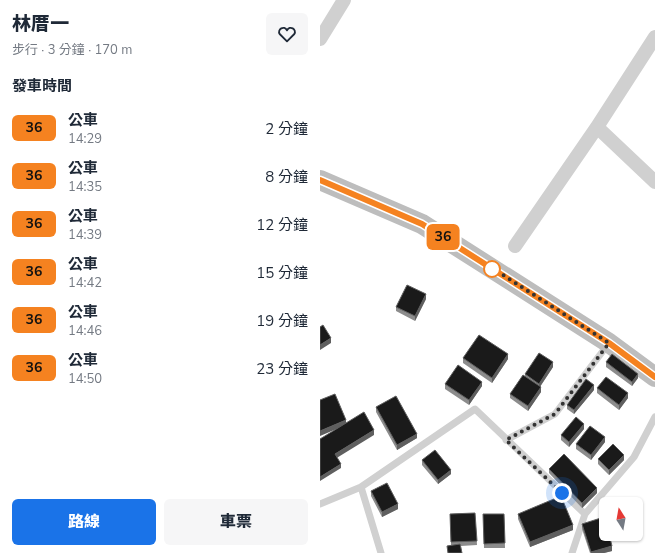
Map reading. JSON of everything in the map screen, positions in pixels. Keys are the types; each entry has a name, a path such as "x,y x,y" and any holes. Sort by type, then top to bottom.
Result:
{"main road":[{"path":"320,180 422,224 609,343 655,377"}],"street":[{"path":"320,39 344,0"},
{"path":"514,246 597,127 655,37"},
{"path":"597,127 655,182"}],"lane":[{"path":"506,440 555,414 609,343"},
{"path":"320,504 361,487 475,409 585,514"},
{"path":"572,553 585,514 634,457 655,417"},
{"path":"361,487 382,553"}],"building":[{"path":"407,285 426,294 415,316 396,307"},
{"path":"323,325 331,338 320,345 320,327"},
{"path":"479,335 508,354 492,378 463,358"},
{"path":"539,353 553,362 539,384 525,374"},
{"path":"612,354 638,374 632,382 606,362"},
{"path":"458,365 482,382 469,400 445,384"},
{"path":"523,375 541,387 528,406 510,394"},
{"path":"606,377 628,393 619,405 597,388"},
{"path":"586,379 594,385 574,410 567,405"},
{"path":"335,394 346,420 320,431 320,400"},
{"path":"396,396 417,434 397,445 376,407"},
{"path":"364,412 374,430 335,454 341,464 320,477 320,439"},
{"path":"576,417 584,424 569,442 561,435"},
{"path":"590,426 605,437 591,455 576,444"},
{"path":"613,444 624,455 609,470 598,459"},
{"path":"435,450 451,470 438,480 422,460"},
{"path":"564,454 597,488 582,503 549,469"},
{"path":"387,483 398,504 382,512 371,491"},
{"path":"561,496 573,525 530,542 518,514"},
{"path":"475,513 477,541 451,542 450,514"},
{"path":"483,514 504,514 505,543 484,544"},
{"path":"599,519 599,541 611,541 612,546 591,552 582,524"},
{"path":"460,544 462,553 448,553 447,546"}],"bus line":[{"name":"36","path":"320,180 422,224 609,343 655,377"}],"route":[{"path":"492,269 489,266 609,343 555,414 506,440 562,493"}]}
